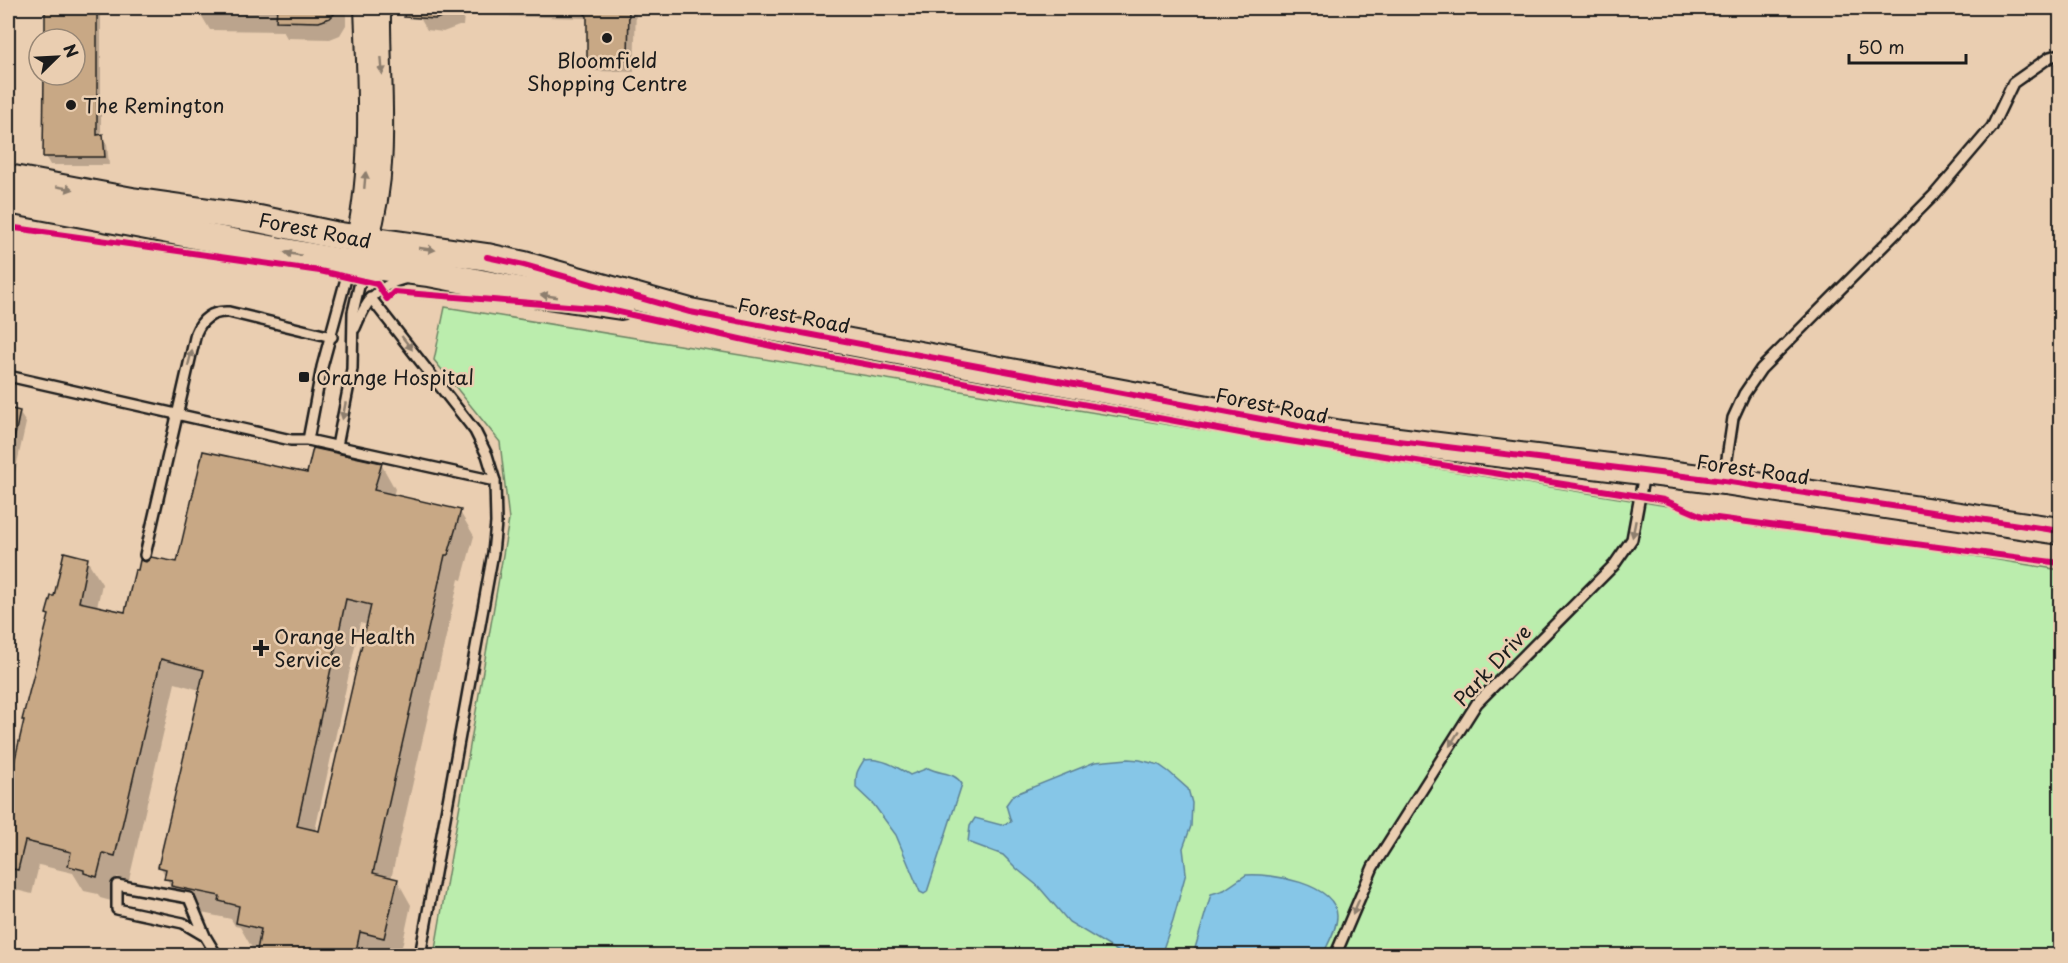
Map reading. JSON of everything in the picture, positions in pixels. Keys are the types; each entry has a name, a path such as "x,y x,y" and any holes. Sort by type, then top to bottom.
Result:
{"main road":[{"name":"Forest Road","path":"8,178 132,201 259,219 429,273 533,293 663,312 690,312"},
{"name":"Forest Road","path":"8,200 360,251 524,265 690,312 1341,434 1724,481 2061,531"}],"street":[{"path":"360,251 368,108 364,8"},
{"path":"360,251 376,215 384,157 380,48 381,8"}],"lane":[{"path":"1724,481 1733,418 1744,394 1761,369 1934,195 1992,127 2013,82 2050,57 2061,54"},
{"path":"337,446 352,369 353,312 360,251"},
{"path":"308,440 322,367 360,251"},
{"path":"353,333 370,297 395,281 429,273"},
{"path":"370,297 475,431 487,455 495,481 496,523 493,553 420,956"},
{"path":"145,555 196,333 204,320 212,314 229,312 332,337"},
{"path":"8,376 291,440 308,440 495,481"},
{"name":"Park Drive","path":"1335,956 1373,867 1476,703 1614,565 1632,539 1645,472"},
{"path":"205,936 183,923 117,909 117,885 189,898 205,936 217,956"}],"green space":[{"path":"445,307 2060,570 2060,955 434,955 509,520 500,442 434,360"}],"water":[{"path":"1128,759 1159,765 1188,789 1192,803 1191,826 1183,848 1186,873 1161,955 1122,954 1069,922 1039,887 1003,855 968,842 970,826 975,818 1001,825 1011,822 1006,805 1013,795 1095,762"},
{"path":"864,760 883,761 910,775 928,768 951,775 962,784 927,892 924,894 920,892 896,835 874,805 856,788 857,773"},
{"path":"1246,875 1285,878 1300,882 1326,895 1334,905 1337,921 1323,955 1193,955 1211,894 1224,890"}],"building":[{"name":"The Remington","path":"45,8 97,8 97,135 103,134 105,157 43,157 44,87 87,87 87,27 45,27"},
{"path":"277,8 340,8 330,18 319,22 276,21"},
{"path":"405,8 464,8 436,19 404,17"},
{"name":"Bloomfield Shopping Centre","path":"579,8 629,8 628,59 587,59 587,16"},
{"path":"8,408 20,411 13,445 8,444"},
{"path":"313,448 382,463 374,490 461,510 448,555 445,555 373,873 398,879 384,938 360,932 355,956 256,956 261,929 236,923 239,906 219,901 220,896 171,886 172,880 164,879 166,869 158,867 204,670 161,659 115,856 103,853 97,877 84,873 84,870 68,866 71,852 25,841 18,870 8,868 8,789 24,720 22,720 49,615 46,614 51,596 54,596 64,552 88,558 79,602 125,612 135,570 138,570 140,560 146,562 151,557 177,562 203,451 307,473","holes":["346,599 371,605 319,831 297,826"]}],"cycle path":[{"path":"8,227 320,271 377,284 387,299 394,292 605,309 794,351 1251,435 1664,500 1702,516 2060,563"},
{"path":"487,257 524,265 690,312 1341,434 1724,481 2060,531"}],"place":[{"name":"Bloomfield Shopping Centre","path":"607,38"},
{"name":"The Remington","path":"71,105"},
{"name":"Orange Hospital","path":"304,377"},
{"name":"Orange Health Service","path":"261,648"}]}
